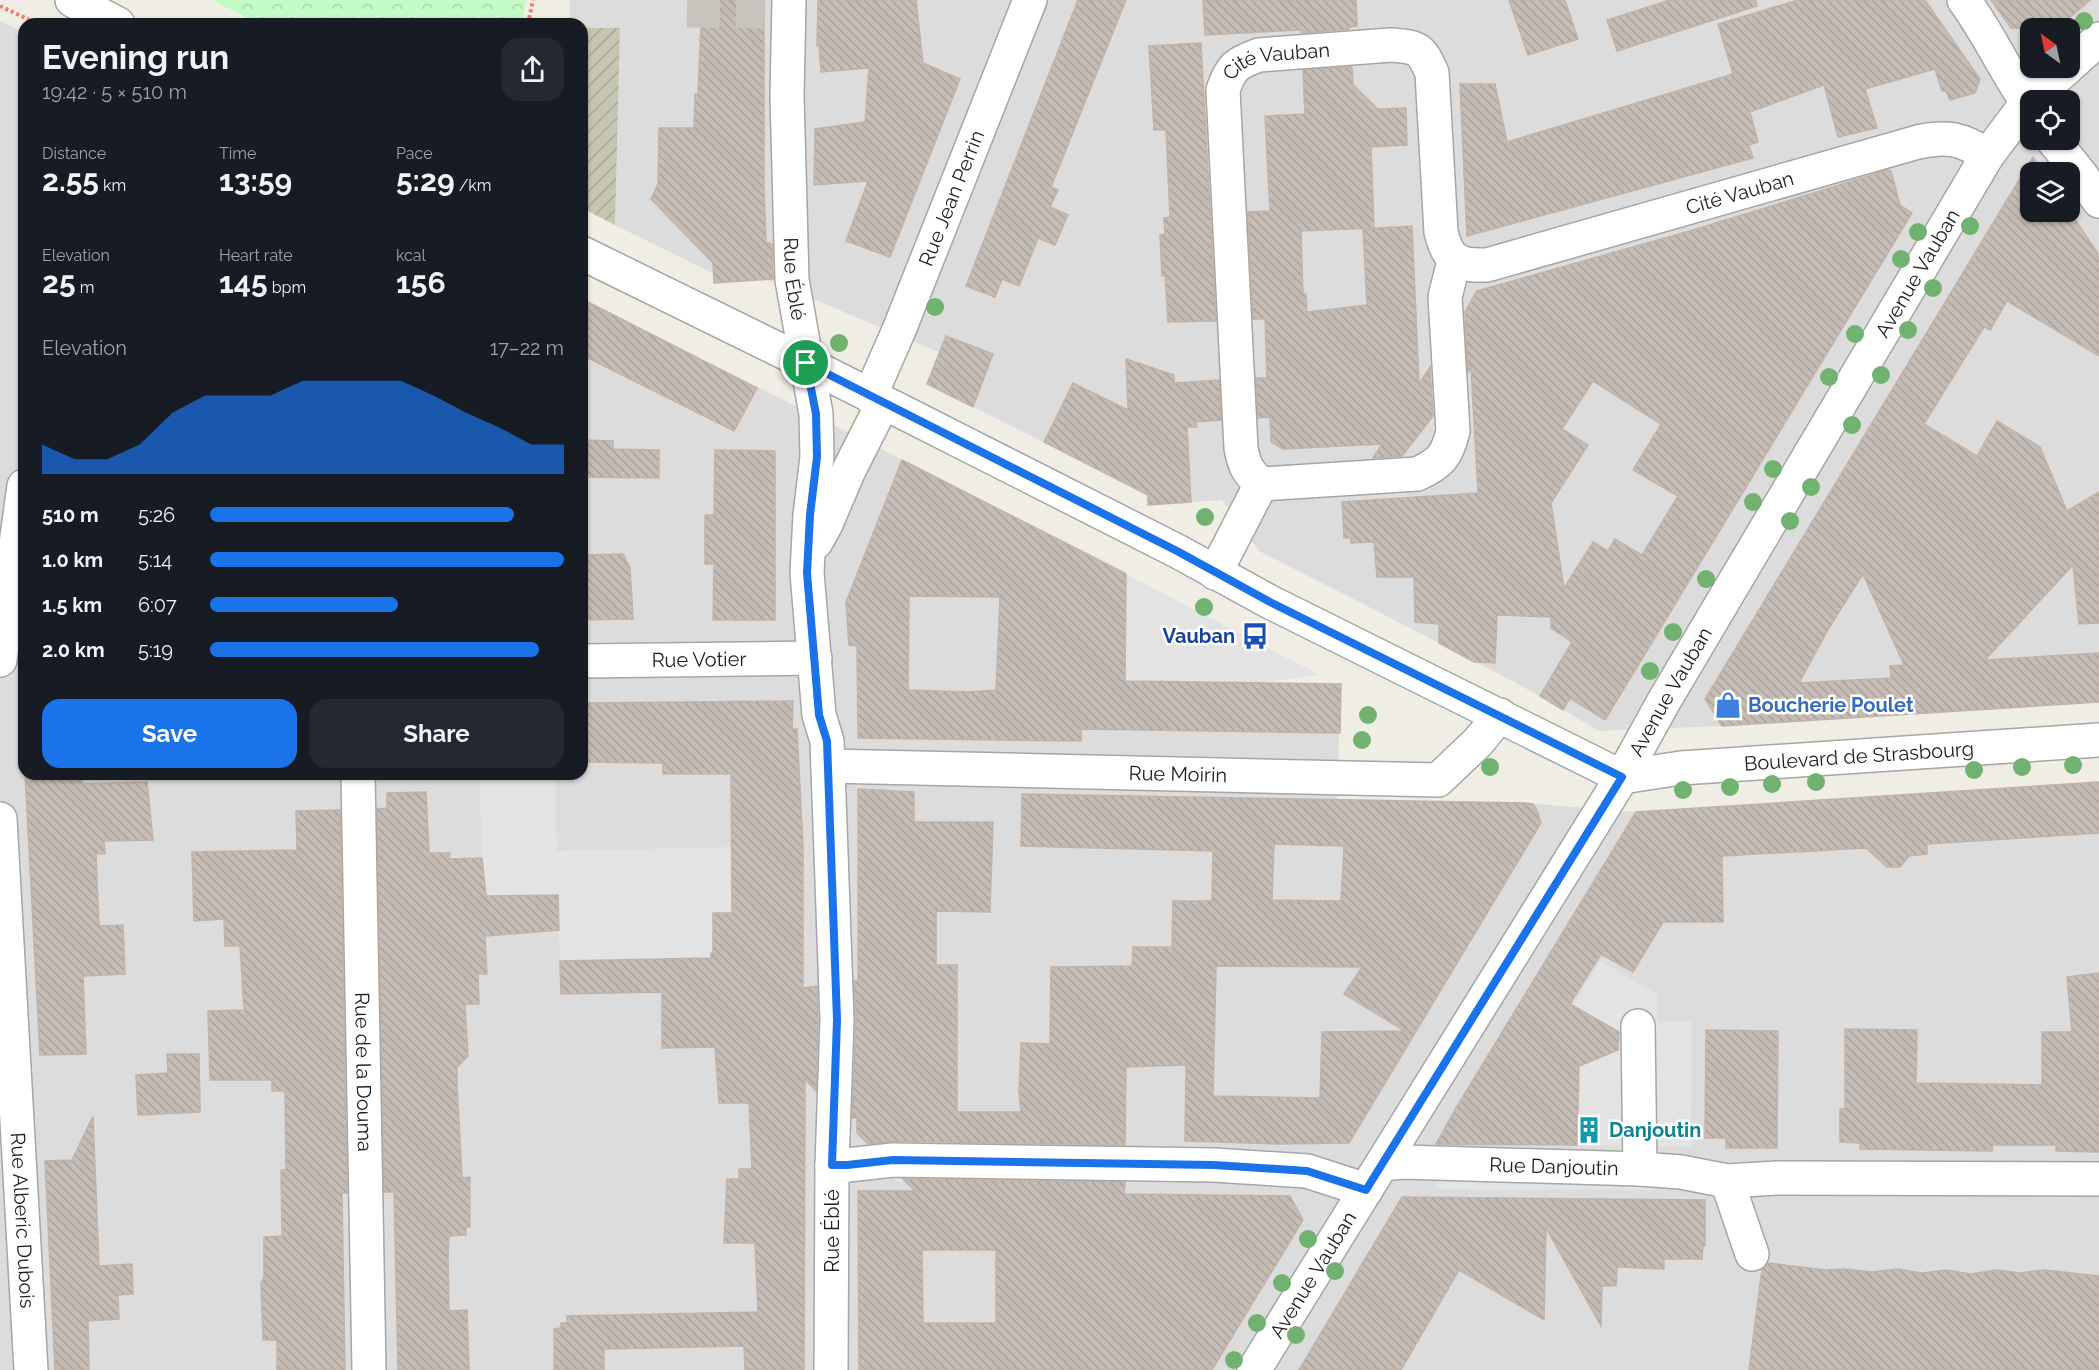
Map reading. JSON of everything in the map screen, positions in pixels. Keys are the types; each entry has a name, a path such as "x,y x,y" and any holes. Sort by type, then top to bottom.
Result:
{"street":[{"path":"72,0 106,18"},
{"name":"Rue Jean Perrin","path":"877,399 899,330 1030,0"},
{"path":"1964,0 2020,92"},
{"name":"Rue Éblé","path":"780,8 787,96 792,280 816,414 817,457 810,515 807,573 819,715 827,741 837,1020 832,1165 831,1370"},
{"name":"Avenue Vauban","path":"2080,56 2099,39"},
{"name":"Cité Vauban","path":"1261,484 1251,476 1244,465 1241,448 1223,90 1229,72 1241,61 1259,55 1391,45 1411,46 1423,54 1432,73 1441,232 1448,254 1454,261 1475,266 1487,266 1918,142 1948,139 1971,144 1988,156"},
{"name":"Avenue Vauban","path":"2044,90 2057,78"},
{"name":"Avenue Vauban","path":"1254,1370 1622,777 1664,701 1988,156 2020,116"},
{"path":"2061,150 2099,201"},
{"path":"588,256 806,363 1177,551 1215,573 1622,777"},
{"path":"1215,573 1261,484 1417,474 1431,468 1442,458 1453,431 1445,297 1454,261"},
{"name":"Rue Éblé","path":"809,554 826,524 877,399"},
{"path":"0,660 18,530"},
{"name":"Rue Votier","path":"588,660 814,658"},
{"path":"0,667 18,666"},
{"name":"Rue Moirin","path":"828,766 1438,780 1478,742 1500,715"},
{"name":"Boulevard de Strasbourg","path":"1622,777 1681,768 2099,740"},
{"name":"Rue de la Douma","path":"358,780 369,1370"},
{"name":"Rue Alberic Dubois","path":"0,819 31,1370"},
{"path":"1638,1026 1640,1169"},
{"path":"832,1165 893,1160 1214,1165 1374,1177"},
{"name":"Rue Danjoutin","path":"1374,1177 1403,1162 1640,1169 1681,1172 1727,1181 1777,1178 2099,1179"},
{"path":"1727,1181 1752,1254"}],"path":[{"path":"529,18 533,0"},
{"path":"0,6 25,18"}],"shaded area":[{"path":"570,0 2099,0 2099,702 1722,726 1599,731 1540,696 1461,654 1259,551 1222,500 1148,505 1147,494 927,384 939,352 768,280 715,283 714,274 615,225 620,28 588,28 588,18 569,18"},
{"path":"0,21 18,30 18,780 588,780 588,302 1126,572 1125,681 1341,684 1337,799 1526,803 1636,812 2099,782 2099,1370 0,1370"},
{"path":"588,28 620,28 615,225 588,211"},
{"path":"1126,574 1320,675 1256,683 1125,681"},
{"path":"479,780 555,780 557,851 731,847 732,913 713,913 732,953 711,953 711,958 560,961 557,895 484,896"},
{"path":"1600,961 1657,994 1658,1021 1692,1021 1691,1147 1577,1145 1579,1066 1618,1050 1619,1033 1573,1006"},
{"path":"895,1171 1214,1173 1214,1183 895,1182"},
{"path":"1437,1176 1655,1178 1655,1190 1437,1189"}],"green space":[{"path":"212,0 526,0 523,18 247,18"}],"building":[{"path":"702,0 764,0 764,189 766,242 772,244 773,279 714,283 713,263 651,199 658,184 659,128 694,128 695,94 698,94"},
{"path":"818,0 916,0 923,63 960,79 890,257 846,241 868,181 814,185 815,129 865,122 869,68 821,72 819,45 817,46"},
{"path":"1078,0 1126,0 1051,187 1058,190 1050,207 1068,215 1055,245 1038,238 1019,286 1002,279 995,297 966,286"},
{"path":"1203,0 1356,0 1357,26 1349,27 1349,29 1301,33 1301,30 1205,35"},
{"path":"1509,0 1565,0 1578,39 1528,55"},
{"path":"1670,0 1756,0 1757,6 1617,51 1607,20"},
{"path":"1798,0 1925,0 1980,79 1975,93 1950,100 1946,91 1942,91 1935,69 1865,89 1877,128 1838,137 1824,85 1750,112 1758,142 1749,145 1753,158 1467,236 1460,84 1495,84 1507,142 1733,74 1718,24"},
{"path":"1991,0 2090,0 2069,18 2020,18 2020,28 2011,28"},
{"path":"1201,43 1216,321 1168,322 1160,235 1165,234 1164,218 1170,217 1166,130 1154,130 1149,46"},
{"path":"1352,67 1353,85 1378,109 1406,108 1407,145 1371,147 1374,228 1301,231 1303,294 1306,294 1307,312 1367,305 1363,229 1412,226 1419,384 1430,367 1433,416 1402,456 1373,458 1382,444 1283,449 1271,442 1270,417 1258,418 1256,378 1267,378 1265,319 1253,319 1248,212 1270,211 1265,116 1305,114 1303,70"},
{"path":"1888,170 1891,171 1900,205 1912,213 1605,720 1570,698 1563,710 1540,696 1572,642 1551,628 1551,617 1497,615 1495,663 1474,662 1439,643 1439,624 1415,622 1414,577 1377,577 1374,542 1351,543 1351,538 1344,538 1342,502 1478,493 1471,368 1468,372 1465,312 1477,291 1693,230","holes":["1593,381 1661,424 1633,470 1678,496 1642,555 1615,539 1608,551 1593,542 1564,588 1551,503 1588,445 1562,429"]},
{"path":"2020,178 2020,222 2077,222 2099,255 2099,356 2007,301 1990,330 1984,327 1924,424 1977,456 1997,421 2040,447 2067,511 2099,492 2099,623 2079,624 2073,565 1985,660 2099,653 2099,702 1722,726 1705,699","holes":["1863,574 1904,665 1890,666 1891,678 1799,683 1829,628"]},
{"path":"588,302 757,388 734,431 588,358"},
{"path":"946,336 993,354 973,407 927,384"},
{"path":"1126,359 1174,375 1174,383 1219,380 1221,420 1196,422 1197,427 1187,427 1191,502 1148,505 1148,495 1044,442 1073,383 1128,410"},
{"path":"588,440 613,441 613,449 659,450 659,478 588,477"},
{"path":"715,450 775,451 775,620 713,620 714,564 705,564 705,515 714,515"},
{"path":"902,460 1126,574 1125,681 1341,684 1340,733 1081,729 1081,741 858,738 857,646 849,645 846,602","holes":["909,596 1000,597 996,690 969,692 908,690"]},
{"path":"623,554 630,568 633,619 588,620 588,555"},
{"path":"793,701 792,729 797,729 803,846 803,988 817,986 818,1020 816,1091 805,1079 804,1370 745,1370 744,1346 604,1349 604,1370 554,1370 554,1329 561,1328 561,1323 567,1323 567,1316 758,1312 755,1243 724,1243 727,1179 739,1179 739,1169 752,1169 749,1103 719,1103 715,1047 662,1048 662,992 561,994 560,961 711,958 713,913 732,913 731,774 663,774 663,763 588,762 588,703"},
{"path":"25,780 82,780 82,784 147,782 153,840 104,841 105,854 96,854 99,926 123,925 125,974 83,976 86,1054 40,1055"},
{"path":"2099,782 2099,833 1927,844 1927,854 1909,856 1900,867 1887,867 1866,848 1722,856 1723,922 1663,922 1633,972 1601,954 1570,1004 1619,1032 1618,1050 1579,1066 1577,1145 1436,1144 1636,812"},
{"path":"858,789 914,792 914,822 993,822 990,912 936,911 936,965 957,965 957,1112 1021,1112 1019,1093 1021,1043 1050,1044 1051,967 1132,966 1133,947 1172,947 1173,901 1212,901 1213,851 1021,846 1022,794 1526,803 1533,804 1541,823 1349,1143 1277,1144 1185,1141 1186,1065 1126,1067 1125,1145 893,1141 868,1144 857,1133 857,1118 852,1118 856,1021 854,981 858,981","holes":["1274,844 1344,846 1341,901 1272,900","1216,966 1362,967 1344,994 1405,1031 1322,1032 1320,1098 1213,1096"]},
{"path":"426,792 429,853 450,853 449,859 482,858 486,896 558,895 559,930 485,936 487,974 478,974 479,1004 465,1004 468,1056 457,1067 457,1085 462,1178 470,1177 470,1227 466,1227 466,1235 449,1236 448,1256 449,1311 467,1310 469,1370 398,1370 394,1192 384,1192 377,809 387,808 387,793"},
{"path":"340,810 347,1193 342,1193 345,1370 277,1370 277,1340 263,1340 261,1282 264,1276 264,1237 282,1236 281,1170 286,1170 285,1091 272,1091 272,1080 210,1080 208,1011 244,1010 240,946 225,946 224,919 194,921 192,852 297,850 296,811"},
{"path":"2099,973 2099,1152 2056,1151 2056,1145 1993,1145 1992,1151 1860,1149 1860,1143 1840,1142 1840,1109 1845,1109 1845,1029 1917,1030 1916,1083 2042,1085 2042,1032 2072,1032 2067,977"},
{"path":"1706,1030 1778,1031 1777,1148 1726,1148 1726,1138 1705,1138"},
{"path":"167,1054 199,1054 200,1112 138,1115 136,1075 168,1073"},
{"path":"93,1116 99,1266 132,1264 133,1294 118,1295 119,1319 88,1321 89,1370 55,1370 45,1161 72,1160"},
{"path":"903,1179 1125,1182 1124,1194 1290,1196 1303,1220 1212,1370 859,1370 858,1191 915,1191","holes":["922,1250 996,1250 996,1323 923,1323"]},
{"path":"1402,1197 1705,1200 1705,1246 1703,1246 1702,1259 1664,1259 1664,1269 1617,1267 1616,1286 1602,1286 1601,1326 1546,1228 1544,1320 1459,1270 1401,1370 1299,1370"},
{"path":"1768,1263 1826,1270 1845,1269 1872,1272 1897,1269 1922,1273 1946,1270 1971,1274 1997,1270 2020,1273 2044,1270 2099,1276 2099,1370 1749,1370 1762,1269"}],"tunnel":[{"path":"687,11 764,12"}],"place":[{"name":"Vauban","path":"1255,636"},
{"name":"Boucherie Poulet","path":"1728,705"},
{"name":"Danjoutin","path":"1589,1130"}],"route":[{"path":"806,363 1177,551 1270,602 1622,777 1366,1190 1307,1171 1214,1165 893,1160 832,1165 837,1020 827,741 819,715 807,573 810,515 817,457 816,414 806,363"}]}
